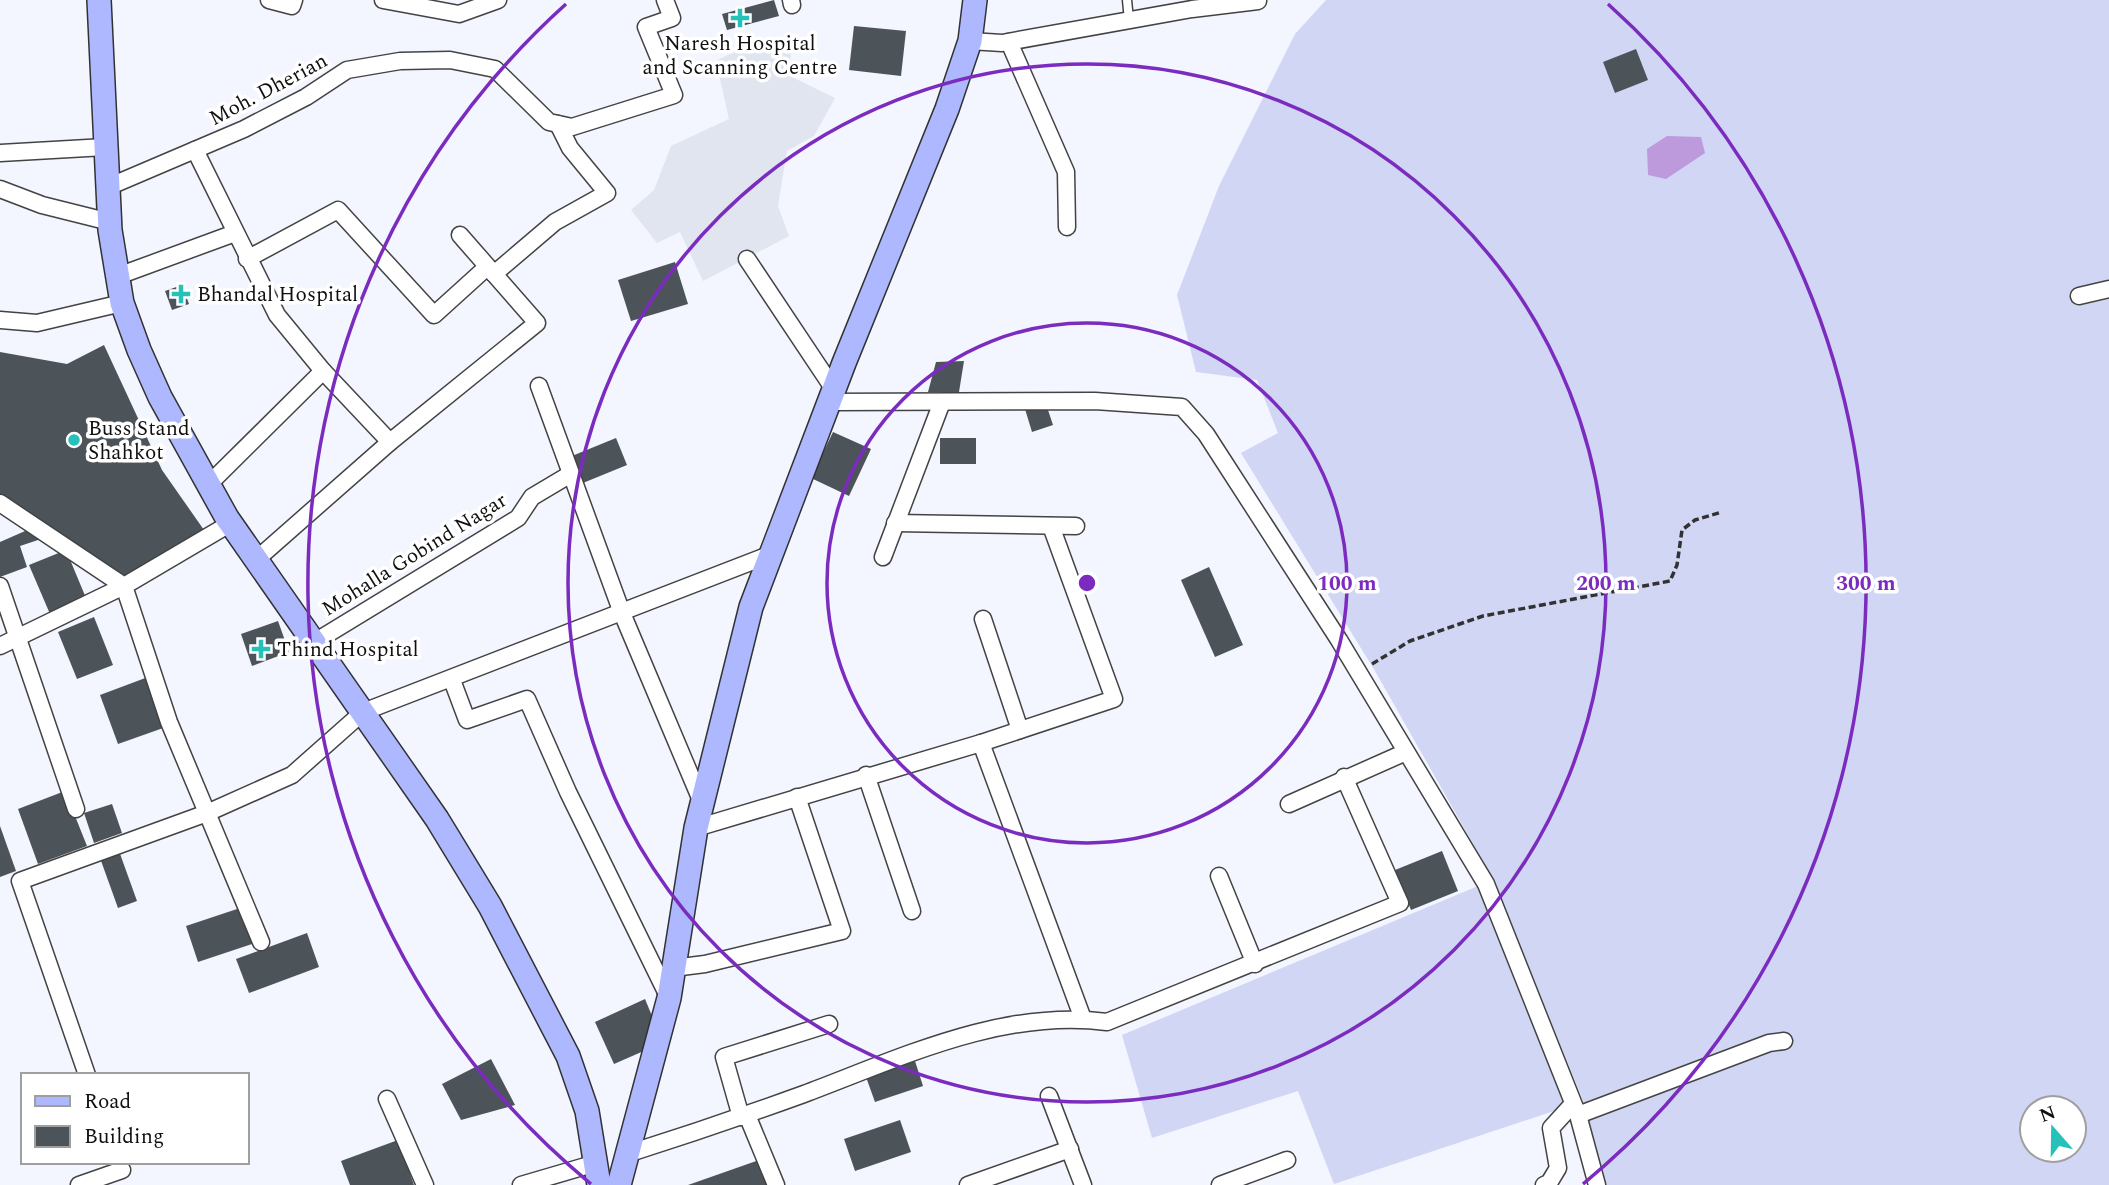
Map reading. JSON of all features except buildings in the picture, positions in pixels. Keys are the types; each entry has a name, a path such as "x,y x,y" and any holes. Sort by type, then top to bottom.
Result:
{"street":[{"path":"99,0 110,222 122,303 160,397 207,486 231,523 437,819 490,906 568,1056 587,1111 597,1174 522,1185"},
{"path":"269,0 292,6 294,0"},
{"path":"383,0 456,7 498,0"},
{"path":"558,124 572,127 674,95 646,27 672,18 664,0"},
{"path":"619,1185 669,998 700,818 732,675 769,555 947,109 970,41 975,0"},
{"path":"970,41 1009,42 1129,20 1258,1"},
{"path":"1009,42 1066,172 1067,227"},
{"name":"Moh. Dherian","path":"108,187 195,150 306,97 347,70 400,61 450,60 495,69 549,122 558,124"},
{"path":"247,259 338,210 434,315 555,222 607,192 570,148 558,124"},
{"path":"0,153 105,147"},
{"name":"Moh. Dherian","path":"195,150 247,259 277,314 323,371 390,442"},
{"path":"0,188 42,205 110,222"},
{"path":"118,275 235,233"},
{"path":"257,559 390,442 537,323 460,235"},
{"path":"747,259 833,396"},
{"path":"2079,296 2109,289"},
{"path":"0,320 37,323 122,303"},
{"path":"207,486 323,371"},
{"path":"539,386 569,475 700,818"},
{"path":"833,396 942,402 1134,402 1182,407 1206,434 1358,673 1486,884 1575,1110 1597,1185"},
{"path":"883,556 942,402"},
{"name":"Mohalla Gobind Nagar","path":"313,643 518,518 531,497 569,475"},
{"path":"0,503 124,586 169,722 261,942"},
{"path":"0,646 20,639 124,586 231,523"},
{"path":"895,523 1076,526"},
{"path":"700,818 797,797 981,743 1114,699 1051,526"},
{"path":"86,1073 20,881 207,813 292,775 363,712 452,680 769,555"},
{"path":"0,586 76,808"},
{"path":"983,619 1020,730"},
{"path":"452,680 467,720 527,699 568,792 669,998"},
{"path":"981,743 1083,1019"},
{"path":"1289,804 1343,777 1406,752"},
{"path":"866,775 912,911"},
{"path":"628,1154 744,1116 987,1028 1083,1019 1107,1022 1400,903 1343,777"},
{"path":"673,968 705,964 842,931 797,797"},
{"path":"1219,876 1255,964"},
{"path":"776,1185 744,1116 724,1057 829,1024"},
{"path":"1544,1185 1549,1183 1558,1168 1551,1128 1575,1110 1769,1043 1784,1041"},
{"path":"1049,1096 1083,1185"},
{"path":"387,1099 425,1185"},
{"path":"968,1185 1070,1149"},
{"path":"1220,1185 1252,1180 1287,1160"},
{"path":"79,1185 123,1172"}],"lane":[{"path":"1127,0 1129,20"}],"path":[{"path":"1358,673 1410,641 1483,616 1670,581 1677,565 1682,530 1695,520 1722,512"}],"shaded area":[{"path":"1326,0 2109,0 2109,1185 1602,1185 1584,1103 1493,879 1375,671 1241,453 1278,433 1257,380 1196,372 1177,295 1219,186 1295,34"},
{"path":"756,40 792,45 788,75 835,98 814,136 787,151 778,206 789,236 703,281 680,232 657,243 631,210 654,190 671,146 729,119 716,61"},
{"path":"1667,136 1701,137 1705,153 1666,179 1648,175 1647,149"},
{"path":"1478,886 1572,1105 1334,1184 1298,1091 1152,1138 1122,1035"}],"place":[{"name":"Naresh Hospital and Scanning Centre","path":"740,18"},
{"name":"Bhandal Hospital","path":"181,294"},
{"name":"Buss Stand Shahkot","path":"74,440"},
{"name":"Thind Hospital","path":"261,649"}]}
